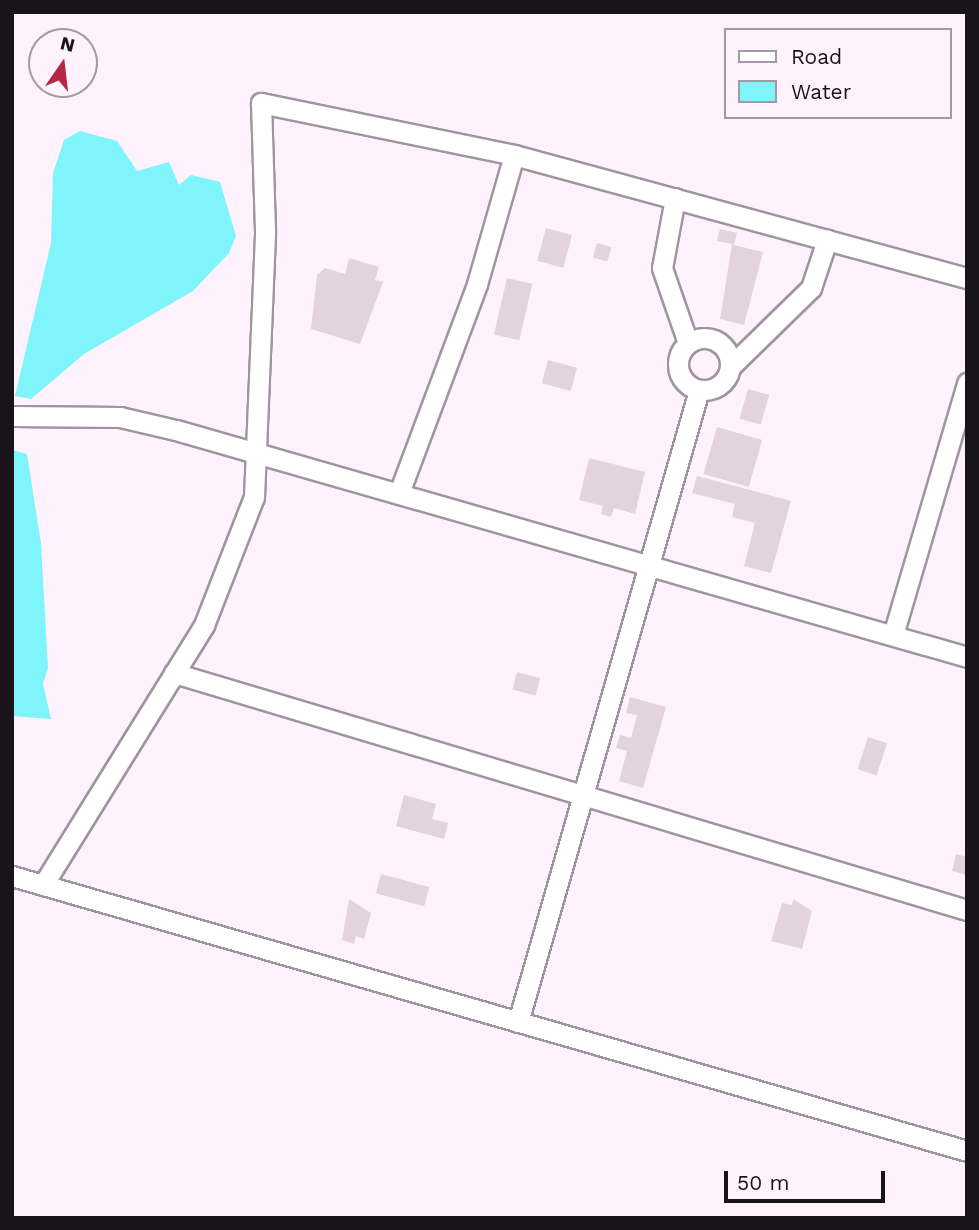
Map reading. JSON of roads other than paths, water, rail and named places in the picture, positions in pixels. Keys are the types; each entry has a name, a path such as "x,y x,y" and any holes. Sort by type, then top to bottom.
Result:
{"street":[{"path":"43,885 204,625 254,497 265,230 261,103 514,155 967,278"},
{"path":"399,493 477,284 514,155"},
{"path":"675,198 662,268 688,343"},
{"path":"699,390 724,382 731,366 811,288 827,240"},
{"path":"699,390 680,374 678,357 688,343 704,337 720,342 731,366"},
{"path":"893,635 967,383"},
{"path":"518,1022 699,390"},
{"path":"12,416 120,417 399,493 967,657"},
{"path":"174,673 967,910"},
{"path":"12,876 967,1151"}],"water":[{"path":"80,131 117,141 137,171 169,162 179,185 191,175 220,182 236,236 229,253 193,291 84,354 31,399 15,396 51,243 53,173 64,140"},
{"path":"12,450 27,454 41,543 48,668 43,684 51,719 12,716"}]}
